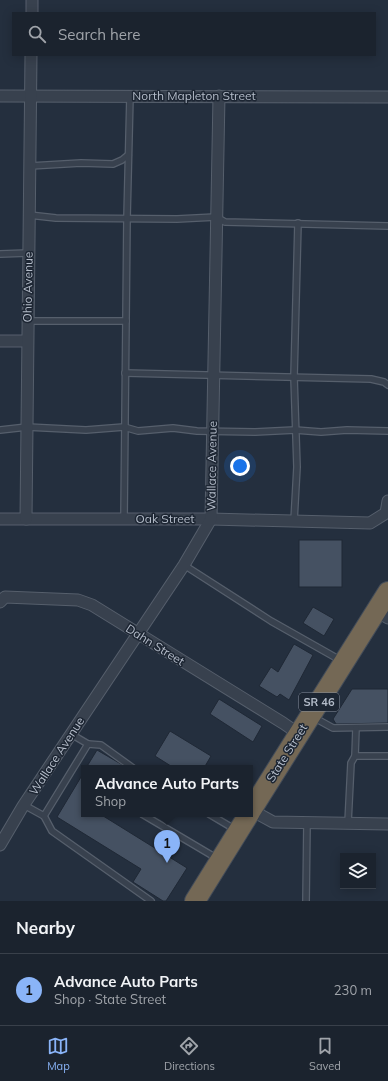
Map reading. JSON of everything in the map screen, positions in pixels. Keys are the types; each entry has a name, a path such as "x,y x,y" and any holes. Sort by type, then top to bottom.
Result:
{"highway":[{"name":"State Street","path":"253,807 344,662 382,614 388,592"},
{"name":"State Street","path":"195,901 247,817"}],"street":[{"path":"32,0 32,12"},
{"name":"Ohio Avenue","path":"26,519 31,56"},
{"name":"North Mapleton Street","path":"0,96 388,97"},
{"name":"Wallace Avenue","path":"0,845 24,805 184,565 210,519 219,96"},
{"path":"0,341 27,341"},
{"name":"Oak Street","path":"0,518 210,519 370,523 386,513 388,501"},
{"name":"Dahn Street","path":"0,602 4,597 78,600 92,605 299,734"},
{"path":"253,813 273,822 388,824"}],"lane":[{"path":"124,519 124,427 130,96"},
{"path":"29,166 81,163 113,164 128,156"},
{"path":"29,215 56,218 177,219 216,217 225,222 388,226"},
{"path":"294,521 297,467 294,377 298,223"},
{"path":"0,254 28,253"},
{"path":"27,321 126,321"},
{"path":"125,373 371,379 384,382 388,385"},
{"path":"0,430 26,427 86,430 124,427 138,431 173,428 255,432 295,430 321,432 347,430 388,431"},
{"path":"184,565 271,621 344,662"},
{"path":"311,716 333,728 388,727"},
{"path":"348,823 351,763 355,756 356,728"},
{"path":"71,734 88,744 101,745 129,765"},
{"path":"44,816 88,744"},
{"path":"355,756 388,756"},
{"path":"24,805 44,816 52,831 151,901"},
{"path":"147,817 220,860"},
{"path":"214,817 238,831"},
{"path":"306,901 307,823"}],"building":[{"path":"299,540 342,540 342,587 299,587"},
{"path":"313,607 334,619 324,636 303,623"},
{"path":"294,644 313,655 289,700 280,694 277,697 259,686 271,667 278,672"},
{"path":"352,689 388,689 388,723 336,724 333,719"},
{"path":"219,699 262,726 253,742 210,714"},
{"path":"170,731 211,756 206,765 169,765 155,756"},
{"path":"97,750 122,765 88,765"},
{"path":"81,777 81,817 105,817 187,868 166,901 163,901 133,882 141,869 57,817"}],"place":[{"name":"Advance Auto Parts","path":"167,863"}]}
